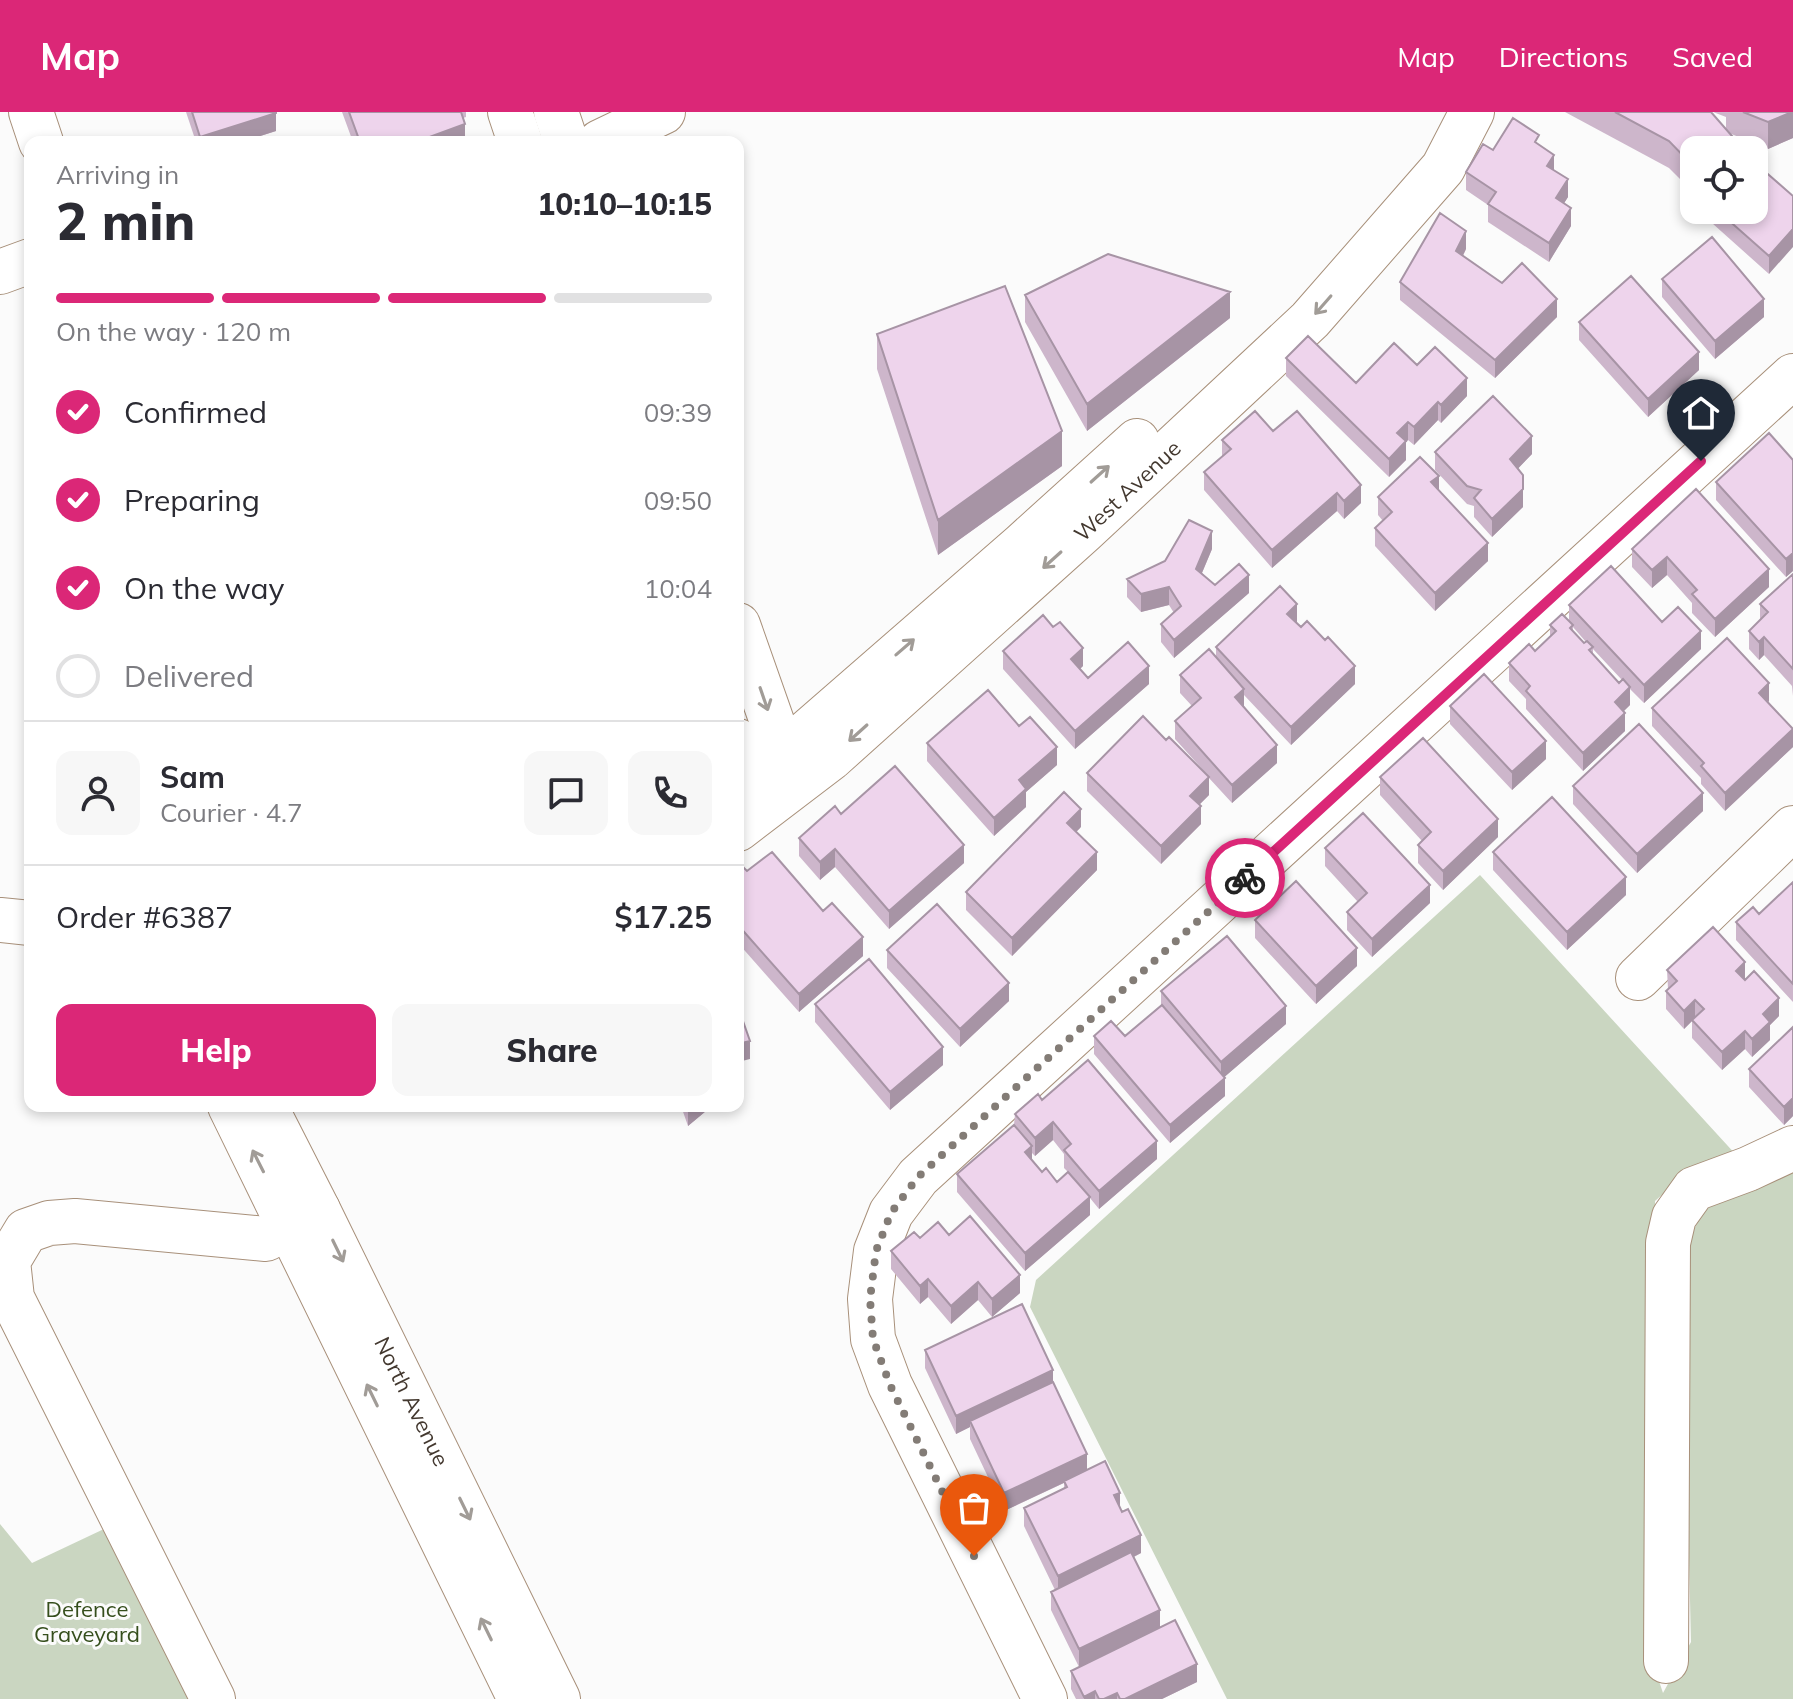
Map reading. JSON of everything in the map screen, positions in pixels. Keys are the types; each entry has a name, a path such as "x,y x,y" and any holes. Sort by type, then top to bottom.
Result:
{"street":[{"path":"31,112 39,136"},
{"path":"510,112 518,136"},
{"path":"556,112 564,136"},
{"path":"613,136 663,112"},
{"name":"West Avenue","path":"759,783 1260,330 1424,151 1444,112"},
{"name":"West Avenue","path":"759,783 842,747 1084,531 1310,320 1443,168 1472,112"},
{"path":"0,272 24,263"},
{"path":"1045,1699 890,1385 873,1339 870,1299 876,1251 891,1213 918,1177 1793,376"},
{"path":"744,670 759,783"},
{"path":"1638,978 1793,828"},
{"path":"0,893 24,895"},
{"path":"0,920 24,922"},
{"name":"North Avenue","path":"234,1112 304,1217 558,1699"},
{"name":"North Avenue","path":"267,1112 304,1217 520,1699"},
{"path":"1666,1661 1668,1243 1674,1217 1694,1189 1793,1148"},
{"path":"213,1699 12,1298 8,1261 26,1231 49,1223 75,1221 266,1239 304,1217"}],"green space":[{"path":"1480,875 1738,1157 1691,1169 1655,1201 1657,1610 1647,1645 1663,1693 1691,1642 1682,1257 1704,1207 1793,1162 1793,1699 1227,1699 1030,1307 1036,1280"},
{"name":"Defence Graveyard","path":"123,1520 213,1699 0,1699 0,1524 32,1563"}],"building":[{"path":"192,112 276,112 203,136 200,136"},
{"path":"349,112 461,112 465,124 432,136 358,136"},
{"path":"1615,112 1711,112 1732,136 1680,136 1680,152 1669,141"},
{"path":"1743,112 1792,112 1768,122"},
{"path":"1513,118 1539,135 1535,142 1554,155 1547,166 1568,179 1556,198 1571,208 1549,243 1488,204 1496,192 1466,172 1483,144 1493,150"},
{"path":"1768,174 1793,196 1793,229 1769,256 1733,224 1768,224"},
{"path":"1440,213 1466,231 1456,251 1502,283 1522,263 1557,299 1495,360 1400,282"},
{"path":"1712,237 1764,299 1715,341 1662,279"},
{"path":"1108,254 1230,292 1087,404 1025,295"},
{"path":"1631,276 1699,352 1648,399 1579,322"},
{"path":"1005,286 1062,431 938,520 877,334"},
{"path":"1308,336 1356,383 1394,343 1417,365 1435,347 1467,378 1414,427 1408,422 1397,433 1406,441 1389,459 1286,358"},
{"path":"1493,396 1532,436 1510,459 1523,475 1523,489 1492,519 1474,498 1481,490 1467,486 1435,452"},
{"path":"1255,411 1273,431 1297,411 1361,485 1344,501 1337,493 1272,550 1204,472 1231,449 1222,440"},
{"path":"1769,433 1793,460 1793,553 1786,559 1716,482"},
{"path":"1420,457 1439,476 1431,482 1488,543 1435,593 1375,528 1392,512 1378,497"},
{"path":"1696,489 1769,569 1715,619 1692,594 1697,590 1667,557 1652,570 1632,549"},
{"path":"1189,520 1212,531 1196,569 1215,585 1239,564 1249,575 1174,640 1161,624 1181,606 1169,587 1141,594 1127,579 1165,561"},
{"path":"1611,566 1662,622 1678,607 1701,631 1644,685 1569,605"},
{"path":"1793,574 1793,669 1764,637 1759,642 1749,631 1768,612 1760,604"},
{"path":"1280,586 1297,604 1287,614 1301,627 1307,621 1325,640 1328,637 1355,666 1291,727 1216,647"},
{"path":"1562,614 1584,643 1587,641 1593,647 1589,650 1619,683 1623,679 1630,687 1615,702 1625,713 1583,753 1526,691 1530,686 1509,663 1529,644 1535,651 1556,631 1550,625"},
{"path":"1043,615 1053,627 1060,622 1083,648 1071,659 1088,678 1128,642 1149,666 1075,731 1003,651"},
{"path":"1727,638 1769,683 1759,693 1793,729 1725,793 1701,766 1704,763 1652,708"},
{"path":"1209,649 1244,689 1235,697 1277,745 1232,785 1175,721 1201,698 1180,675"},
{"path":"1484,674 1546,741 1512,772 1450,706"},
{"path":"988,690 1019,726 1030,717 1057,747 1019,780 1026,789 994,818 927,743"},
{"path":"1143,716 1209,777 1190,796 1201,806 1161,846 1087,773"},
{"path":"1639,724 1703,793 1637,854 1573,786"},
{"path":"1423,738 1498,819 1443,871 1418,845 1431,832 1380,777"},
{"path":"895,766 964,845 889,911 835,849 820,862 799,838 835,806 841,814"},
{"path":"1064,792 1081,809 1067,823 1097,852 1012,938 966,892"},
{"path":"1552,797 1626,877 1567,932 1493,852"},
{"path":"1363,813 1430,885 1372,939 1347,912 1367,893 1325,848"},
{"path":"772,852 823,911 832,903 863,937 799,994 744,932 744,868 747,871"},
{"path":"1296,881 1357,948 1316,986 1255,920"},
{"path":"1793,882 1793,984 1736,922 1753,907 1759,914"},
{"path":"937,904 1009,983 960,1029 887,950"},
{"path":"1713,927 1745,962 1736,971 1745,980 1754,971 1779,998 1763,1014 1770,1022 1752,1039 1745,1031 1722,1052 1692,1020 1704,1009 1695,1000 1684,1011 1666,991 1677,981 1667,970"},
{"path":"1227,936 1286,1006 1221,1062 1161,991"},
{"path":"869,959 943,1047 890,1092 815,1004"},
{"path":"1162,1005 1225,1078 1170,1125 1094,1036 1111,1021 1125,1036"},
{"path":"744,1024 750,1041 744,1042"},
{"path":"1793,1027 1793,1098 1784,1107 1749,1069"},
{"path":"1088,1060 1157,1141 1099,1191 1064,1150 1071,1144 1053,1122 1035,1138 1015,1114 1038,1094 1042,1100"},
{"path":"1014,1125 1032,1146 1025,1152 1042,1172 1046,1168 1057,1182 1068,1172 1090,1197 1025,1253 957,1174"},
{"path":"970,1216 1020,1275 992,1299 978,1282 951,1306 928,1279 920,1286 891,1251 914,1232 920,1238 938,1222 949,1235"},
{"path":"1022,1304 1053,1370 956,1416 925,1350"},
{"path":"1053,1382 1087,1454 1004,1493 970,1421"},
{"path":"1105,1461 1120,1493 1114,1495 1122,1512 1128,1509 1141,1535 1058,1576 1024,1508 1067,1487 1064,1481"},
{"path":"1131,1552 1160,1610 1079,1649 1051,1592"},
{"path":"1175,1620 1197,1664 1125,1699 1120,1699 1117,1693 1099,1699 1095,1691 1084,1697 1071,1671"}],"way so far":[{"path":"974,1556 890,1385 873,1339 870,1299 876,1251 891,1213 918,1177 1245,878"}],"route":[{"path":"1245,878 1701,461"}]}
